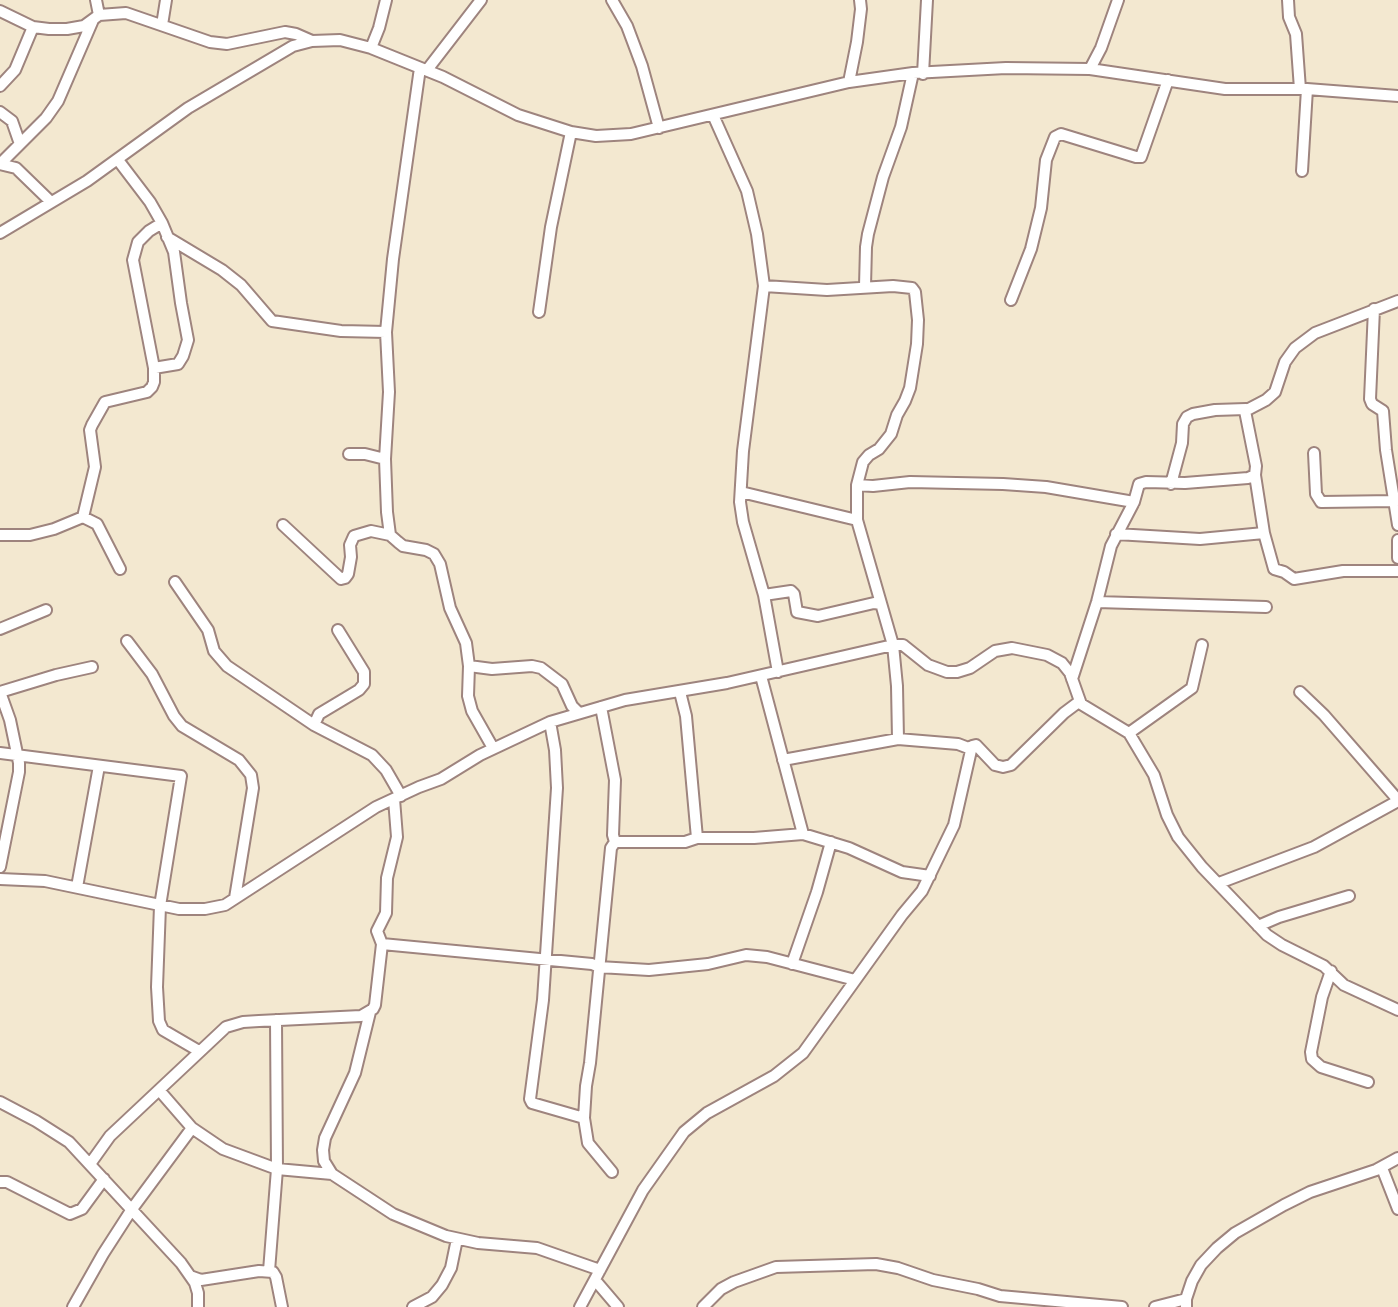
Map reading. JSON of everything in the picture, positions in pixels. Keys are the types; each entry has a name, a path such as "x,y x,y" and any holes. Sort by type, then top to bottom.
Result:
{"street":[{"path":"0,164 46,118 58,101 96,18 96,0"},
{"path":"162,25 166,0"},
{"path":"371,48 386,0"},
{"path":"390,535 385,494 389,392 386,332 408,144 423,69 481,0"},
{"path":"612,0 627,26 642,66 659,128"},
{"path":"849,82 857,42 860,0"},
{"path":"865,286 868,234 883,177 918,73 927,0"},
{"path":"1090,69 1101,48 1118,0"},
{"path":"1288,0 1289,16 1296,34 1304,89 1302,171"},
{"path":"0,11 33,27 67,29 84,26 96,18 126,13 210,42 227,44 285,32 312,41"},
{"path":"0,86 15,70 33,27"},
{"path":"0,233 118,160 188,108 293,46 312,41 340,40 371,48 423,69 518,115 571,132 596,136 614,136 659,128 849,82 918,73 1006,68 1090,69 1225,89 1304,89 1398,96"},
{"path":"1011,300 1031,249 1041,208 1046,160 1055,137 1061,134 1141,157 1168,80"},
{"path":"0,112 12,121 20,144"},
{"path":"713,115 747,191 757,234 765,286 742,452 741,492 743,522 764,595 778,672"},
{"path":"539,312 551,227 571,132"},
{"path":"118,160 150,202 174,252 188,340 178,364 154,368"},
{"path":"0,164 16,168 51,202"},
{"path":"83,517 95,467 90,430 92,425 107,401 140,395 150,390 154,382 154,368 133,260 138,242 162,223"},
{"path":"167,237 222,270 241,285 272,321 341,331 386,332"},
{"path":"765,286 826,290 893,286 912,288 915,292 918,328 914,367 905,401 885,443 863,462 856,485 857,520 893,645 897,686 897,739"},
{"path":"1171,484 1182,443 1183,424 1187,417 1215,410 1246,410 1266,400 1273,394 1288,356 1310,336 1398,301"},
{"path":"1374,309 1370,399 1372,404 1384,413 1386,450 1398,525"},
{"path":"1246,410 1264,533 1275,570 1284,572 1291,578 1343,571 1398,571"},
{"path":"1314,453 1316,494 1321,502 1396,504"},
{"path":"349,454 371,455 385,459"},
{"path":"1072,679 1097,602 1111,546 1134,502 1141,483 1171,484 1248,478 1255,475"},
{"path":"856,485 873,486 910,482 1003,484 1046,487 1134,502"},
{"path":"741,492 857,520"},
{"path":"0,535 30,535 54,529 83,517 97,524 120,569"},
{"path":"283,525 341,579 348,574 350,545 354,536 371,531 390,535 403,546 426,550 434,554 450,608 466,643 469,666 468,696 472,711 493,748"},
{"path":"1116,534 1200,539 1264,533"},
{"path":"1398,540 1398,558"},
{"path":"175,582 208,630 214,651 227,666 314,725 372,755 386,770 398,797 397,837 387,878 386,912 376,931 382,944 375,1005 370,1012 355,1073 325,1138 322,1150 324,1161 332,1174"},
{"path":"764,595 791,591 794,594 797,612 818,616 874,603 881,604"},
{"path":"1097,602 1266,608"},
{"path":"0,629 46,610"},
{"path":"314,725 319,714 359,690 364,684 364,672 338,630"},
{"path":"127,640 152,674 174,716 182,726 239,760 250,775 253,788 235,898"},
{"path":"0,879 45,881 160,906 204,909 225,904 362,816 398,797 441,779 493,748 550,722 625,700 680,692 778,672 893,645 903,645 928,665 947,672 963,671 1001,649 1020,650 1051,656 1062,663 1084,706 1129,733 1154,775 1167,815 1178,837 1202,867 1258,926 1282,945 1331,971 1344,985 1398,1010"},
{"path":"1129,733 1192,688 1202,645"},
{"path":"469,666 492,669 532,666 541,668 562,684 572,706 579,713"},
{"path":"0,867 19,772 10,720 0,692 56,675 92,668"},
{"path":"761,675 802,834"},
{"path":"680,692 686,716 697,838"},
{"path":"1219,883 1314,847 1398,800 1352,746 1300,692"},
{"path":"783,760 897,739 958,744 971,748 976,745 995,765 1003,767 1011,765 1064,713 1080,701"},
{"path":"601,707 615,780 613,835 615,842"},
{"path":"550,722 555,750 557,788 546,962 530,1099 532,1103 584,1118"},
{"path":"580,1307 643,1190 684,1132 716,1107 774,1077 808,1047 917,897 947,843 957,817 971,748"},
{"path":"0,753 181,776 160,906 159,1021 164,1030 199,1051"},
{"path":"76,887 99,766"},
{"path":"615,842 685,842 697,838 753,838 802,834 831,842 902,872 930,876"},
{"path":"612,1172 588,1143 584,1118 585,1086 590,1063 610,848 615,842"},
{"path":"792,964 817,892 831,842"},
{"path":"1258,926 1349,896"},
{"path":"382,944 546,962 649,970 708,964 746,954 855,980"},
{"path":"1331,971 1322,997 1311,1052 1312,1059 1321,1067 1368,1082"},
{"path":"90,1164 110,1136 226,1027 243,1022 362,1016 370,1012"},
{"path":"269,1270 277,1169 276,1020"},
{"path":"159,1090 192,1128 223,1149 277,1169 332,1174 393,1214 457,1239 537,1248 597,1275 618,1307"},
{"path":"0,1102 69,1142 181,1263 198,1293 198,1307"},
{"path":"73,1307 132,1209 192,1128"},
{"path":"1155,1307 1186,1303 1192,1281 1201,1265 1234,1233 1310,1192 1382,1168 1398,1158"},
{"path":"1382,1168 1398,1209"},
{"path":"0,1182 7,1182 70,1214 82,1209 104,1179"},
{"path":"413,1307 432,1297 442,1285 452,1268 457,1239"},
{"path":"703,1307 721,1289 776,1267 876,1264 898,1268 933,1280 978,1289 998,1301 1122,1307"},
{"path":"190,1276 201,1280 269,1270 276,1277 282,1307"}]}
